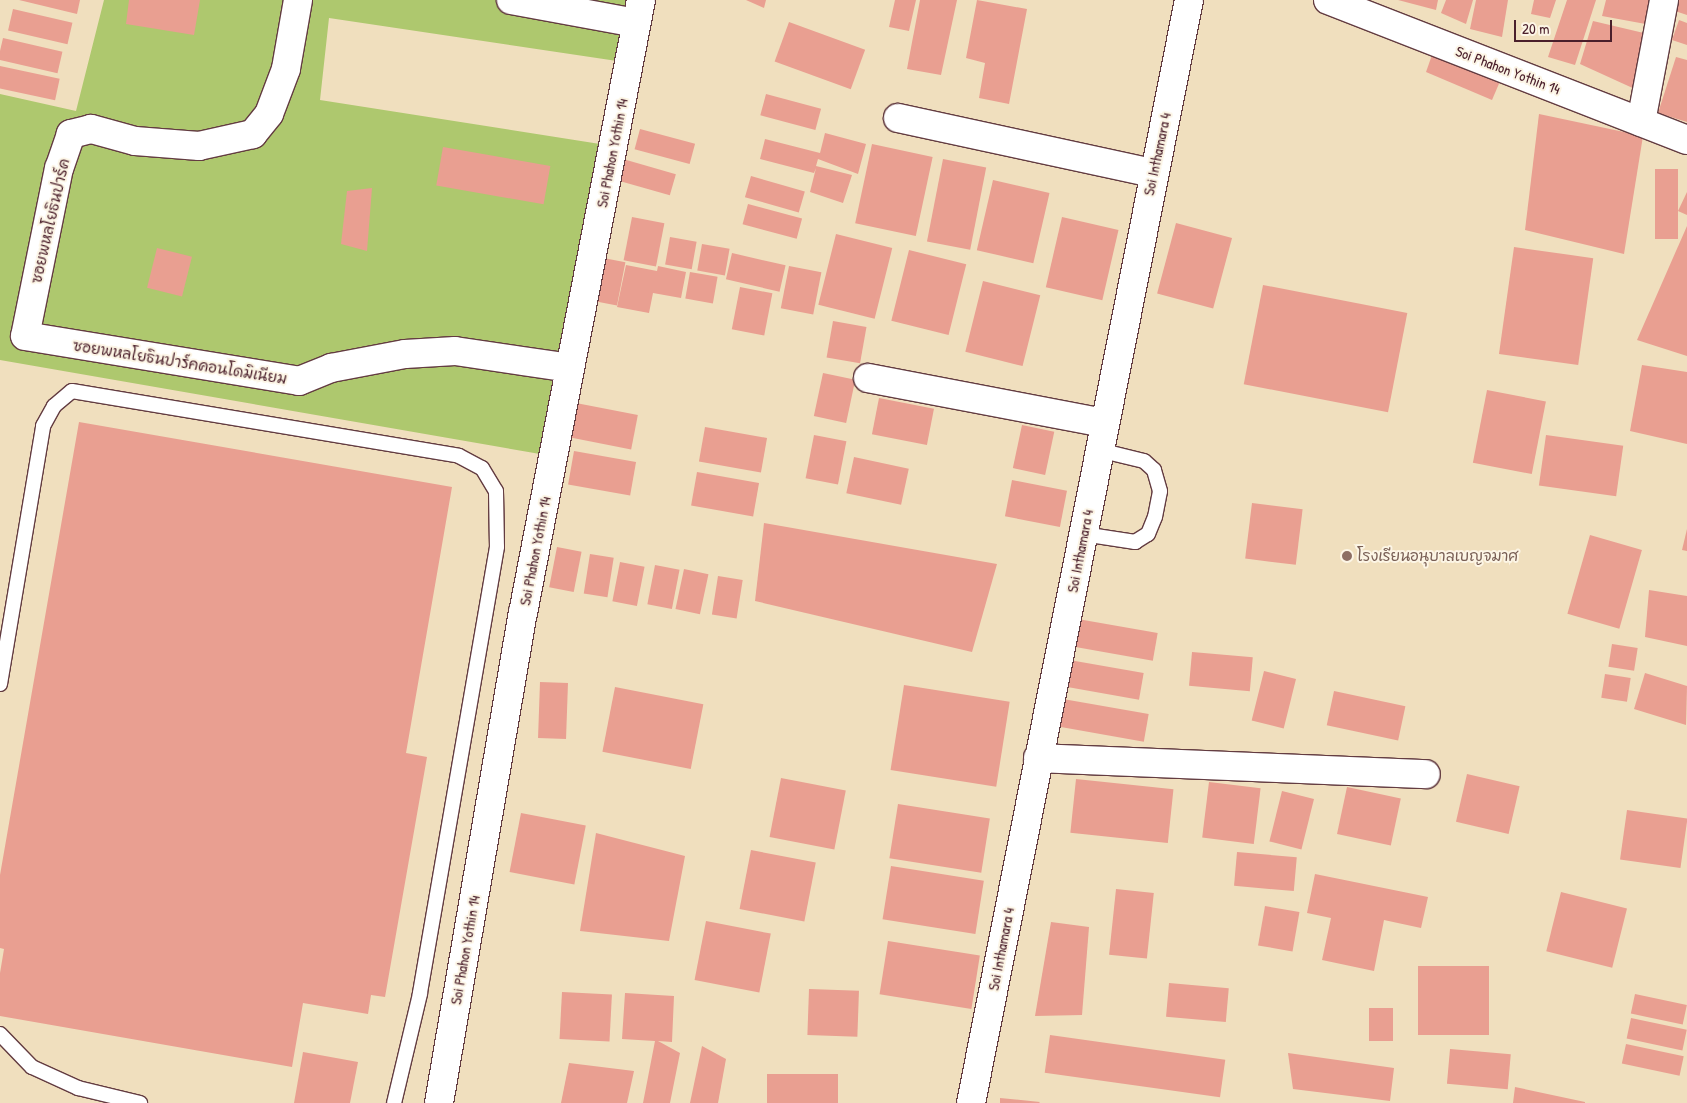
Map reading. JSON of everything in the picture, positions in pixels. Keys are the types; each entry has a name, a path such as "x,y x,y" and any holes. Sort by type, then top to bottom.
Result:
{"street":[{"name":"ซอยพหลโยธินปาร์ค","path":"25,336 60,168 71,134 91,129 135,140 199,146 252,134 269,114 286,69 298,0"},
{"path":"511,0 639,12"},
{"name":"Soi Inthamara 4","path":"971,1103 1153,173 1189,0"},
{"name":"Soi Phahon Yothin 14","path":"1328,0 1687,140"},
{"path":"1641,122 1664,0"},
{"name":"Soi Phahon Yothin 14","path":"439,1103 523,613 639,12"},
{"path":"898,118 1153,173"},
{"name":"ซอยพหลโยธินปาร์คคอนโดมิเนียม","path":"25,336 299,381 331,368 405,354 454,351 570,368"},
{"path":"868,378 1105,423"},
{"path":"1038,758 1426,774"}],"lane":[{"path":"0,684 43,426 54,406 72,391 459,456 482,468 496,491 497,547 420,994 394,1103"},
{"path":"1083,534 1135,542 1148,534 1157,509 1160,491 1154,470 1144,461 1099,450"},
{"path":"0,1034 32,1067 78,1088 140,1103"}],"green space":[{"path":"104,0 629,0 617,61 329,18 320,100 600,144 540,454 0,360 0,94 76,111"}],"building":[{"path":"19,0 80,0 77,14"},
{"path":"129,0 200,0 194,35 126,24"},
{"path":"746,0 766,0 764,8"},
{"path":"895,0 916,0 909,31 889,27"},
{"path":"920,0 957,0 941,75 907,69"},
{"path":"977,0 1027,9 1009,104 979,98 985,63 966,58"},
{"path":"1398,0 1438,0 1436,10"},
{"path":"1446,0 1473,0 1466,24 1441,13"},
{"path":"1476,0 1508,0 1502,37 1470,29"},
{"path":"1534,0 1556,0 1550,18 1531,14"},
{"path":"1567,0 1596,0 1575,65 1548,57"},
{"path":"1606,0 1656,0 1651,25 1602,16"},
{"path":"1679,0 1687,0 1687,15 1675,11"},
{"path":"13,9 72,23 67,44 8,30"},
{"path":"1679,20 1687,23 1687,45 1672,40"},
{"path":"1593,21 1648,34 1637,90 1580,64"},
{"path":"789,22 865,50 851,89 775,61"},
{"path":"3,38 62,52 57,73 0,60"},
{"path":"1432,55 1501,79 1492,100 1426,72"},
{"path":"1676,57 1687,60 1687,122 1658,113"},
{"path":"0,66 60,79 55,100 0,88"},
{"path":"766,94 821,109 815,130 760,115"},
{"path":"1539,114 1643,136 1624,254 1525,230"},
{"path":"640,129 695,144 690,164 635,149"},
{"path":"825,133 866,144 858,174 818,159 816,166 852,175 843,203 810,192 816,168 814,173 760,159 765,139 820,153"},
{"path":"872,144 933,157 916,236 855,223"},
{"path":"443,147 550,166 544,204 436,185"},
{"path":"623,159 676,174 670,195 617,180"},
{"path":"943,159 986,167 970,250 927,241"},
{"path":"1655,169 1678,169 1678,239 1655,239"},
{"path":"751,176 805,191 799,213 745,197"},
{"path":"993,180 1050,193 1033,263 977,250"},
{"path":"372,188 367,251 341,244 347,191"},
{"path":"1687,192 1687,215 1678,211"},
{"path":"748,204 802,218 797,239 743,224"},
{"path":"632,217 664,223 656,266 624,260"},
{"path":"1062,217 1119,230 1102,300 1046,287"},
{"path":"1176,223 1232,238 1213,309 1157,294"},
{"path":"1687,226 1687,356 1637,340"},
{"path":"836,234 892,248 875,319 818,305"},
{"path":"670,237 697,242 692,269 665,265"},
{"path":"702,244 730,249 725,275 697,271"},
{"path":"1514,247 1593,258 1578,365 1499,354"},
{"path":"157,248 192,257 182,296 147,288"},
{"path":"909,250 966,264 949,335 891,321"},
{"path":"732,253 786,265 780,292 726,279"},
{"path":"593,256 625,262 617,305 585,299"},
{"path":"626,265 657,271 658,266 686,272 681,298 653,293 649,313 617,307"},
{"path":"789,266 821,272 813,315 781,308"},
{"path":"690,272 718,277 713,303 685,299"},
{"path":"983,281 1040,295 1023,366 965,352"},
{"path":"1263,285 1407,313 1388,412 1244,384"},
{"path":"740,287 772,293 764,336 732,329"},
{"path":"833,321 866,327 860,363 827,357"},
{"path":"1642,365 1687,372 1687,444 1630,431"},
{"path":"823,373 855,380 846,423 814,416"},
{"path":"1487,390 1546,401 1532,474 1473,463"},
{"path":"879,398 934,409 927,445 872,434"},
{"path":"576,403 638,415 631,449 569,437"},
{"path":"79,422 452,487 406,753 427,757 385,997 371,995 368,1014 303,1003 292,1067 0,1016 0,973 4,949 0,948 0,875"},
{"path":"1022,425 1054,432 1045,475 1013,468"},
{"path":"705,427 767,438 761,472 699,461"},
{"path":"814,435 846,441 838,484 806,478"},
{"path":"1546,435 1623,446 1616,496 1539,486"},
{"path":"574,451 636,462 630,495 568,484"},
{"path":"854,457 909,469 901,505 846,493"},
{"path":"697,472 759,483 753,516 691,505"},
{"path":"1012,480 1067,491 1060,527 1005,516"},
{"path":"1252,503 1303,509 1296,565 1245,559"},
{"path":"764,523 997,564 972,652 755,601"},
{"path":"1687,529 1687,551 1682,550"},
{"path":"1590,535 1642,550 1619,629 1567,614"},
{"path":"557,547 582,552 574,592 549,587"},
{"path":"590,554 614,558 607,597 584,594"},
{"path":"620,562 645,567 637,606 612,601"},
{"path":"655,565 680,570 672,609 647,604"},
{"path":"684,569 708,574 700,614 675,609"},
{"path":"718,576 743,580 737,618 712,615"},
{"path":"1649,590 1687,596 1687,646 1645,637"},
{"path":"1072,618 1158,633 1153,661 1067,646"},
{"path":"1612,644 1638,648 1634,671 1608,667"},
{"path":"1192,652 1253,657 1250,691 1189,686"},
{"path":"1058,658 1144,673 1139,700 1053,685"},
{"path":"1264,671 1296,679 1284,728 1252,720"},
{"path":"1645,673 1687,686 1686,725 1634,709"},
{"path":"1605,674 1631,678 1627,702 1601,698"},
{"path":"540,682 568,683 566,739 538,738"},
{"path":"904,685 1010,702 996,787 891,770"},
{"path":"615,687 703,704 691,769 602,752"},
{"path":"1334,691 1405,706 1398,740 1327,725"},
{"path":"1063,699 1149,714 1144,742 1058,727"},
{"path":"1467,774 1520,786 1509,834 1456,822"},
{"path":"781,778 846,791 834,849 770,837"},
{"path":"1076,779 1173,789 1168,843 1070,833"},
{"path":"1209,782 1261,788 1254,844 1202,838"},
{"path":"1347,787 1401,798 1391,845 1337,834"},
{"path":"1282,791 1314,799 1301,849 1269,841"},
{"path":"898,804 990,819 981,873 889,858"},
{"path":"1627,810 1687,818 1680,868 1620,860"},
{"path":"521,813 586,826 574,884 510,872"},
{"path":"596,833 685,856 669,941 580,931"},
{"path":"751,850 816,863 804,921 740,909"},
{"path":"1237,852 1297,857 1294,891 1234,886"},
{"path":"891,866 984,881 975,934 883,919"},
{"path":"1315,874 1428,897 1421,928 1384,920 1374,971 1322,960 1331,918 1307,913"},
{"path":"1116,889 1154,893 1147,959 1109,955"},
{"path":"1561,892 1627,908 1612,968 1546,951"},
{"path":"1265,906 1299,912 1293,951 1258,945"},
{"path":"706,921 771,934 759,992 695,980"},
{"path":"1051,922 1089,927 1082,1015 1035,1016"},
{"path":"888,941 980,956 971,1009 880,994"},
{"path":"1418,966 1489,966 1489,1035 1418,1035"},
{"path":"1169,983 1229,988 1226,1022 1166,1017"},
{"path":"809,989 859,991 857,1037 807,1035"},
{"path":"562,992 612,995 609,1042 560,1039"},
{"path":"625,993 674,996 672,1042 658,1041 680,1053 670,1103 643,1103 655,1041 622,1039"},
{"path":"1635,994 1687,1005 1683,1025 1631,1014"},
{"path":"1369,1008 1393,1008 1393,1041 1369,1041"},
{"path":"1631,1018 1687,1030 1682,1050 1627,1039"},
{"path":"1050,1035 1225,1060 1220,1097 1045,1073"},
{"path":"1626,1044 1684,1056 1680,1076 1622,1064"},
{"path":"702,1046 726,1059 718,1103 690,1103"},
{"path":"1450,1049 1511,1054 1508,1089 1447,1084"},
{"path":"303,1052 358,1062 350,1103 294,1103"},
{"path":"1288,1053 1394,1068 1390,1101 1293,1089"},
{"path":"569,1063 634,1071 627,1103 561,1103"},
{"path":"767,1074 838,1074 838,1103 767,1103"},
{"path":"1515,1087 1585,1102 1585,1103 1513,1103"},
{"path":"1000,1098 1040,1102 1000,1103"}],"place":[{"name":"โรงเรียนอนุบาลเบญจมาศ","path":"1347,556"}]}
